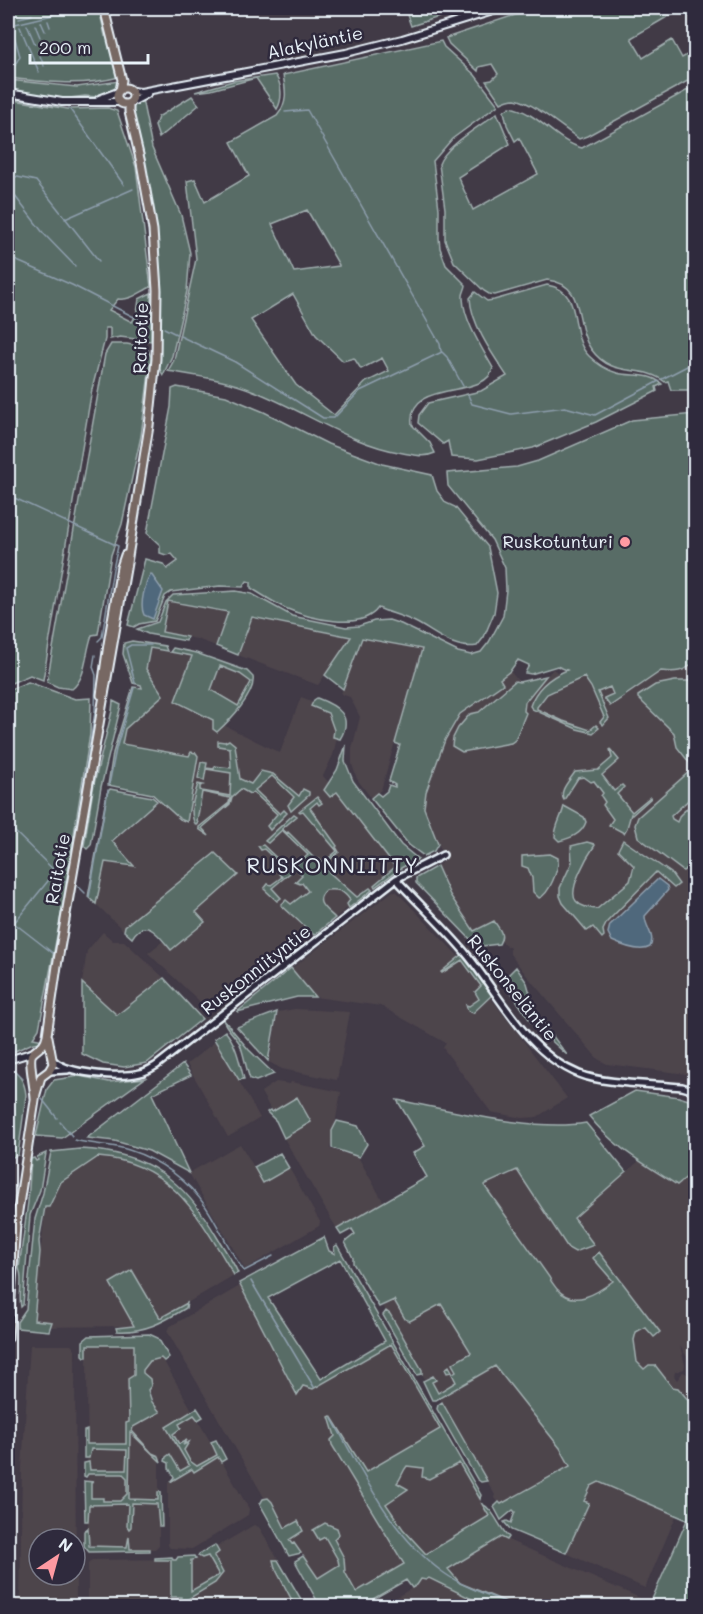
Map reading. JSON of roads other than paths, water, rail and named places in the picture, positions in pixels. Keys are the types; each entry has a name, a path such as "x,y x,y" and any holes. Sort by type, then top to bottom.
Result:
{"main road":[{"path":"104,8 122,83 117,97 125,103 134,96 119,64"},
{"name":"Alakyläntie","path":"131,90 141,92 165,88 346,53 402,39 503,8"},
{"path":"119,91 125,88 131,90"},
{"name":"Alakyläntie","path":"8,93 47,101 125,103 165,88"},
{"name":"Alakyläntie","path":"89,102 119,91"},
{"name":"Raitotie","path":"37,1051 44,1044 48,1029 100,715 108,644 121,567 130,538 149,426 158,330 153,230 135,139 125,103"},
{"name":"Raitotie","path":"48,1029 52,1058"},
{"path":"35,1099 30,1058 37,1051"},
{"path":"8,1060 37,1051 46,1051 52,1058 47,1072 39,1080 35,1099 8,1278"},
{"path":"8,1060 23,1061 38,1073 47,1072"},
{"path":"8,1338 16,1224"}],"street":[{"name":"Ruskonniityntie","path":"52,1058 59,1066 123,1076 141,1073 157,1065 396,879 443,855"},
{"name":"Ruskonseläntie","path":"396,879 466,955 531,1039 556,1062 578,1074 595,1079 682,1087 696,1091"},
{"name":"Ruskonniityntie","path":"47,1072 77,1070"}],"water":[{"path":"151,574 163,591 153,619 144,615 142,605 145,588"},
{"path":"658,879 667,886 668,890 645,916 652,939 650,947 636,949 612,941 608,933 610,925"}],"waterway":[{"path":"8,15 20,56 15,65 8,70"},
{"path":"19,18 32,15"},
{"path":"11,25 53,15"},
{"path":"48,21 50,27"},
{"path":"41,22 45,31"},
{"path":"27,25 35,44"},
{"path":"35,25 40,37"},
{"path":"20,27 39,72"},
{"path":"38,51 44,66"},
{"path":"69,108 124,185"},
{"path":"285,112 307,110 440,344 441,351"},
{"path":"8,175 36,181 99,261"},
{"path":"8,187 44,234 75,266"},
{"path":"65,219 133,189"},
{"path":"8,257 72,285 134,317 153,323"},
{"path":"164,328 176,334"},
{"path":"180,336 235,362 323,418 334,418 360,391 442,352 463,386"},
{"path":"662,379 691,364 696,366"},
{"path":"468,395 472,404 511,414 565,407 595,415 659,381"},
{"path":"8,495 118,546 102,637 98,641"},
{"path":"135,683 126,648 131,645 151,645"},
{"path":"69,872 95,712 96,675 93,667 95,655"},
{"path":"109,785 116,749 134,688"},
{"path":"89,897 108,790"},
{"path":"8,825 67,883"},
{"path":"52,869 48,881 14,923 54,954"},
{"path":"77,885 85,893"},
{"path":"8,1067 23,1079"},
{"path":"42,1099 57,1118"},
{"path":"60,1122 72,1136"},
{"path":"75,1140 129,1150 152,1159 172,1172 199,1197 244,1271 273,1256"},
{"path":"251,1281 314,1387"},
{"path":"332,1419 367,1482 393,1522 425,1558 461,1583 515,1606"}],"place":[{"name":"Ruskotunturi","path":"625,542"}],"district":[{"name":"RUSKONNIITTY","path":"333,866"}]}
